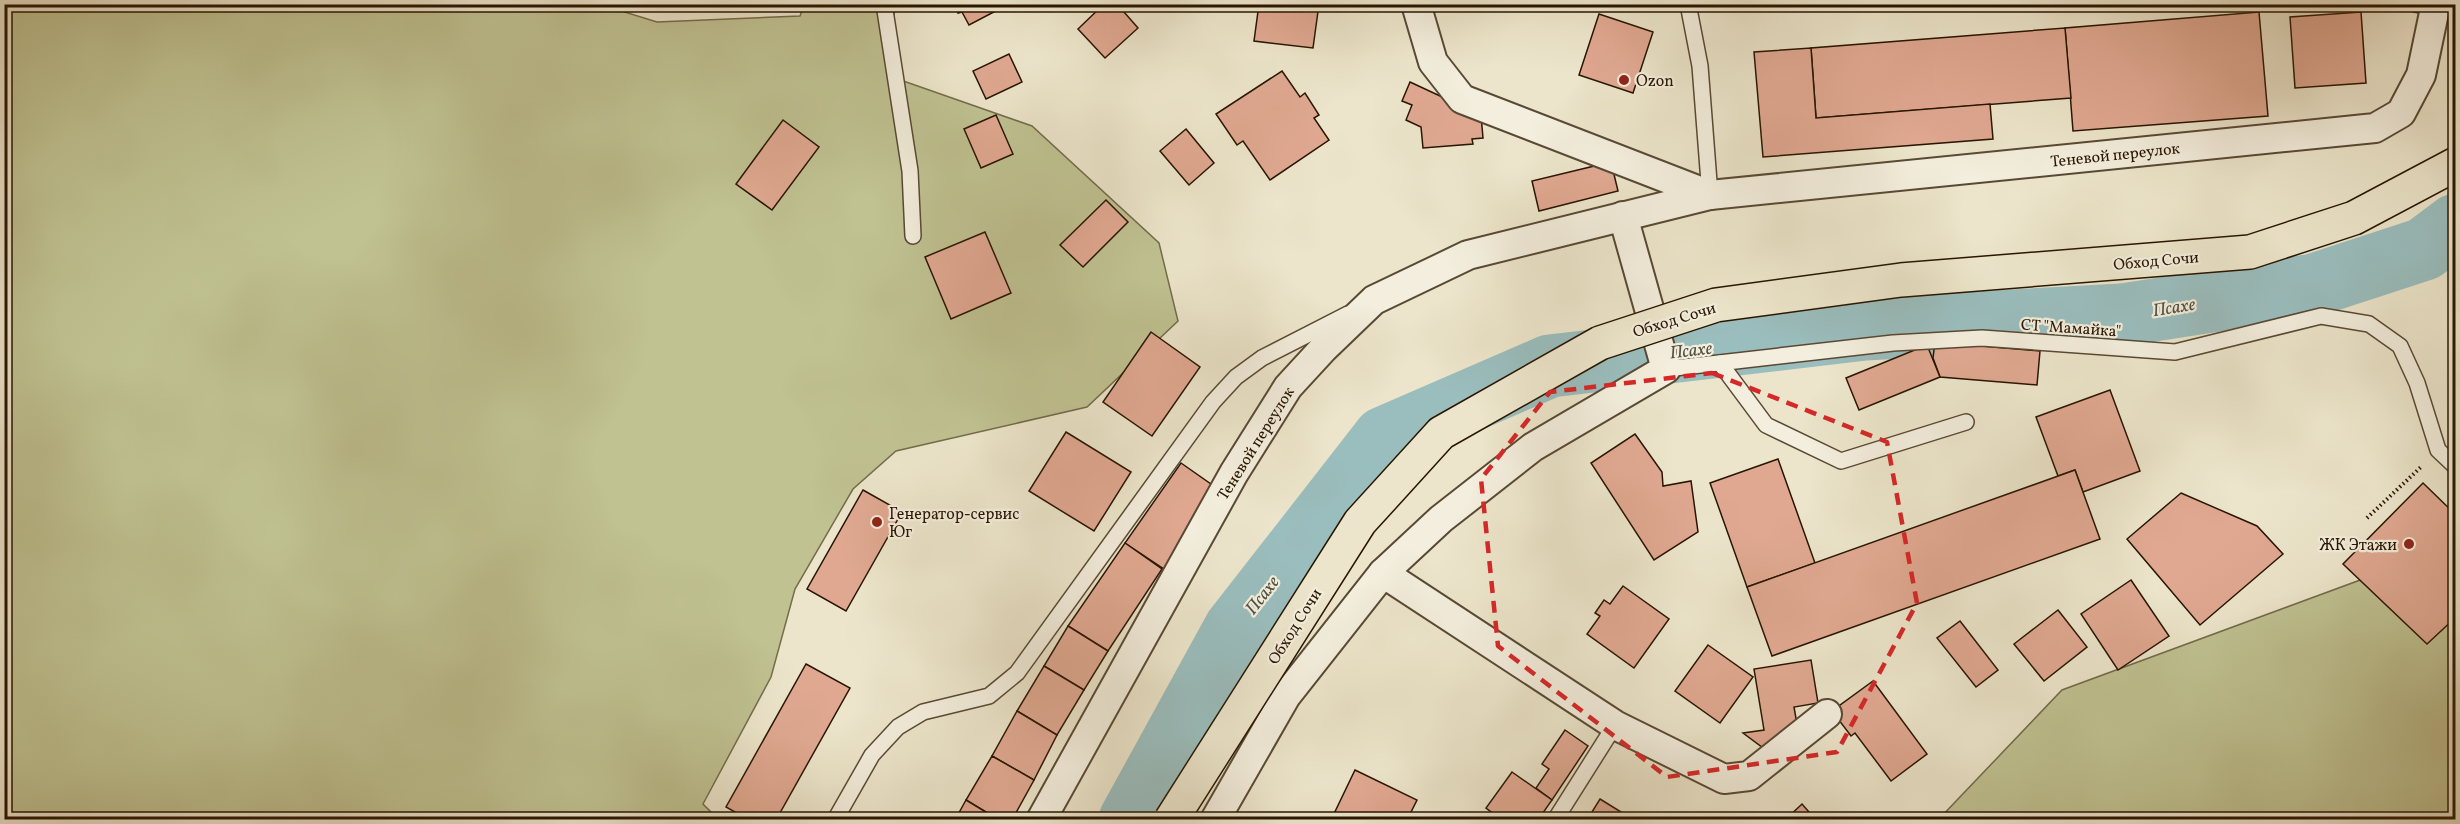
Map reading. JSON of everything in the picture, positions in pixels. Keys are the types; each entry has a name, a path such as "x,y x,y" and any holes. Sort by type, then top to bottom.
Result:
{"highway":[{"name":"Обход Сочи","path":"1172,819 1360,522 1442,433 1600,343 1716,305 1900,280 2250,252 2354,218 2456,165"}],"street":[{"name":"Теневой переулок","path":"1416,4 1433,62 1462,99 1710,195"},
{"name":"Теневой переулок","path":"1041,819 1234,473 1288,387 1323,348 1374,300 1468,255 1710,195 2375,128 2401,113 2421,75 2429,6"},
{"path":"1215,819 1286,696 1383,573 1441,519 1533,447 1666,369 1623,216"},
{"path":"1383,573 1615,725 1724,779 1749,776 1827,714"}],"lane":[{"path":"884,4 910,171 913,236"},
{"path":"1688,4 1700,66 1710,195"},
{"path":"835,819 872,754 898,727 923,712 989,696 1017,673 1213,402 1236,377 1262,358 1374,300"},
{"name":"СТ \"Мамайка\"","path":"1666,369 1893,343 1982,338 2175,352 2320,316 2369,324 2400,346 2417,383 2438,450 2456,467"},
{"path":"1720,363 1766,425 1841,461 1966,422"},
{"path":"1555,819 1615,725"}],"path":[{"path":"2367,518 2438,450"}],"highlighted area":[{"path":"1712,373 1887,442 1917,603 1837,752 1667,777 1498,646 1481,479 1550,392"}],"green space":[{"path":"617,4 618,10 657,22 800,16 804,5 897,5 894,14 889,76 1032,126 1159,243 1178,321 1087,407 896,451 853,489 795,589 771,677 703,804 718,819 5,820 5,5"},
{"path":"2455,501 2455,819 1938,820 2062,690 2409,562"}],"building":[{"path":"954,4 1009,4 969,25 962,12 958,13"},
{"path":"1104,4 1117,4 1138,28 1105,58 1078,29"},
{"path":"1259,4 1319,4 1313,48 1254,41"},
{"path":"2259,12 2268,116 2073,131 2065,28"},
{"path":"2361,12 2366,83 2295,88 2290,17"},
{"path":"1599,14 1653,32 1633,93 1579,75"},
{"path":"2065,28 2071,98 1816,118 1811,48"},
{"path":"1811,48 1816,118 1990,104 1993,139 1763,157 1754,52"},
{"path":"1009,54 1022,82 986,99 973,71"},
{"path":"1282,71 1300,97 1305,93 1319,115 1314,118 1329,140 1270,180 1243,141 1237,145 1216,114"},
{"path":"1410,82 1481,115 1483,138 1472,139 1473,144 1423,148 1421,127 1406,120 1412,105 1402,101"},
{"path":"996,115 1013,154 981,168 964,129"},
{"path":"783,120 819,147 772,210 736,184"},
{"path":"1186,129 1214,163 1189,185 1160,151"},
{"path":"1611,162 1618,191 1539,211 1532,181"},
{"path":"1106,200 1128,222 1083,267 1060,245"},
{"path":"985,232 1011,293 951,319 925,257"},
{"path":"1151,332 1200,367 1152,436 1103,402"},
{"path":"1935,342 2040,351 2037,385 1940,377 1933,358"},
{"path":"1927,345 1940,377 1859,410 1846,378"},
{"path":"2110,390 2140,471 2083,492 2075,470 2058,476 2036,417"},
{"path":"1066,432 1131,472 1094,531 1029,491"},
{"path":"1635,434 1662,472 1663,486 1691,481 1698,532 1654,560 1591,463"},
{"path":"1778,459 1815,563 1747,587 1710,483"},
{"path":"1181,463 1218,489 1164,569 1125,543"},
{"path":"2075,470 2100,539 1772,656 1747,587"},
{"name":"ЖК Этажи","path":"2423,483 2456,515 2456,617 2427,644 2343,564"},
{"path":"863,490 902,512 846,611 807,589"},
{"path":"2181,493 2257,526 2283,554 2200,625 2127,539"},
{"path":"1125,543 1162,569 1108,651 1068,626"},
{"path":"2131,580 2169,636 2118,670 2081,614"},
{"path":"1623,586 1669,619 1634,668 1587,634 1600,616 1595,613 1604,600 1610,604"},
{"path":"2058,610 2087,647 2044,681 2014,644"},
{"path":"1960,621 1998,670 1976,687 1937,638"},
{"path":"1068,626 1108,651 1084,690 1044,666"},
{"path":"1708,645 1753,677 1720,723 1675,691"},
{"path":"1811,660 1818,703 1794,707 1798,730 1766,750 1743,733 1764,730 1754,669"},
{"path":"806,664 850,688 776,820 749,820 726,807"},
{"path":"1044,666 1084,690 1057,735 1017,711"},
{"path":"1873,681 1927,754 1891,781 1855,733 1851,736 1832,711"},
{"path":"1017,711 1057,735 1034,780 992,756"},
{"path":"1565,730 1588,746 1552,800 1536,788 1549,769 1542,764"},
{"path":"992,756 1034,780 1012,820 999,820 966,800"},
{"path":"1355,770 1417,800 1407,820 1331,820"},
{"path":"1512,772 1552,800 1538,820 1502,820 1486,808"},
{"path":"1600,799 1634,820 1587,820"},
{"path":"966,800 999,820 955,820"},
{"path":"1802,804 1816,820 1785,820"}],"waterway":[{"name":"Псахе","path":"1130,820 1235,629 1384,438 1550,366 1865,329 2122,315 2314,285 2424,249 2456,225"}],"place":[{"name":"Ozon","path":"1624,80"},
{"name":"Генератор-сервис Юг","path":"877,522"},
{"name":"ЖК Этажи","path":"2409,544"}]}
